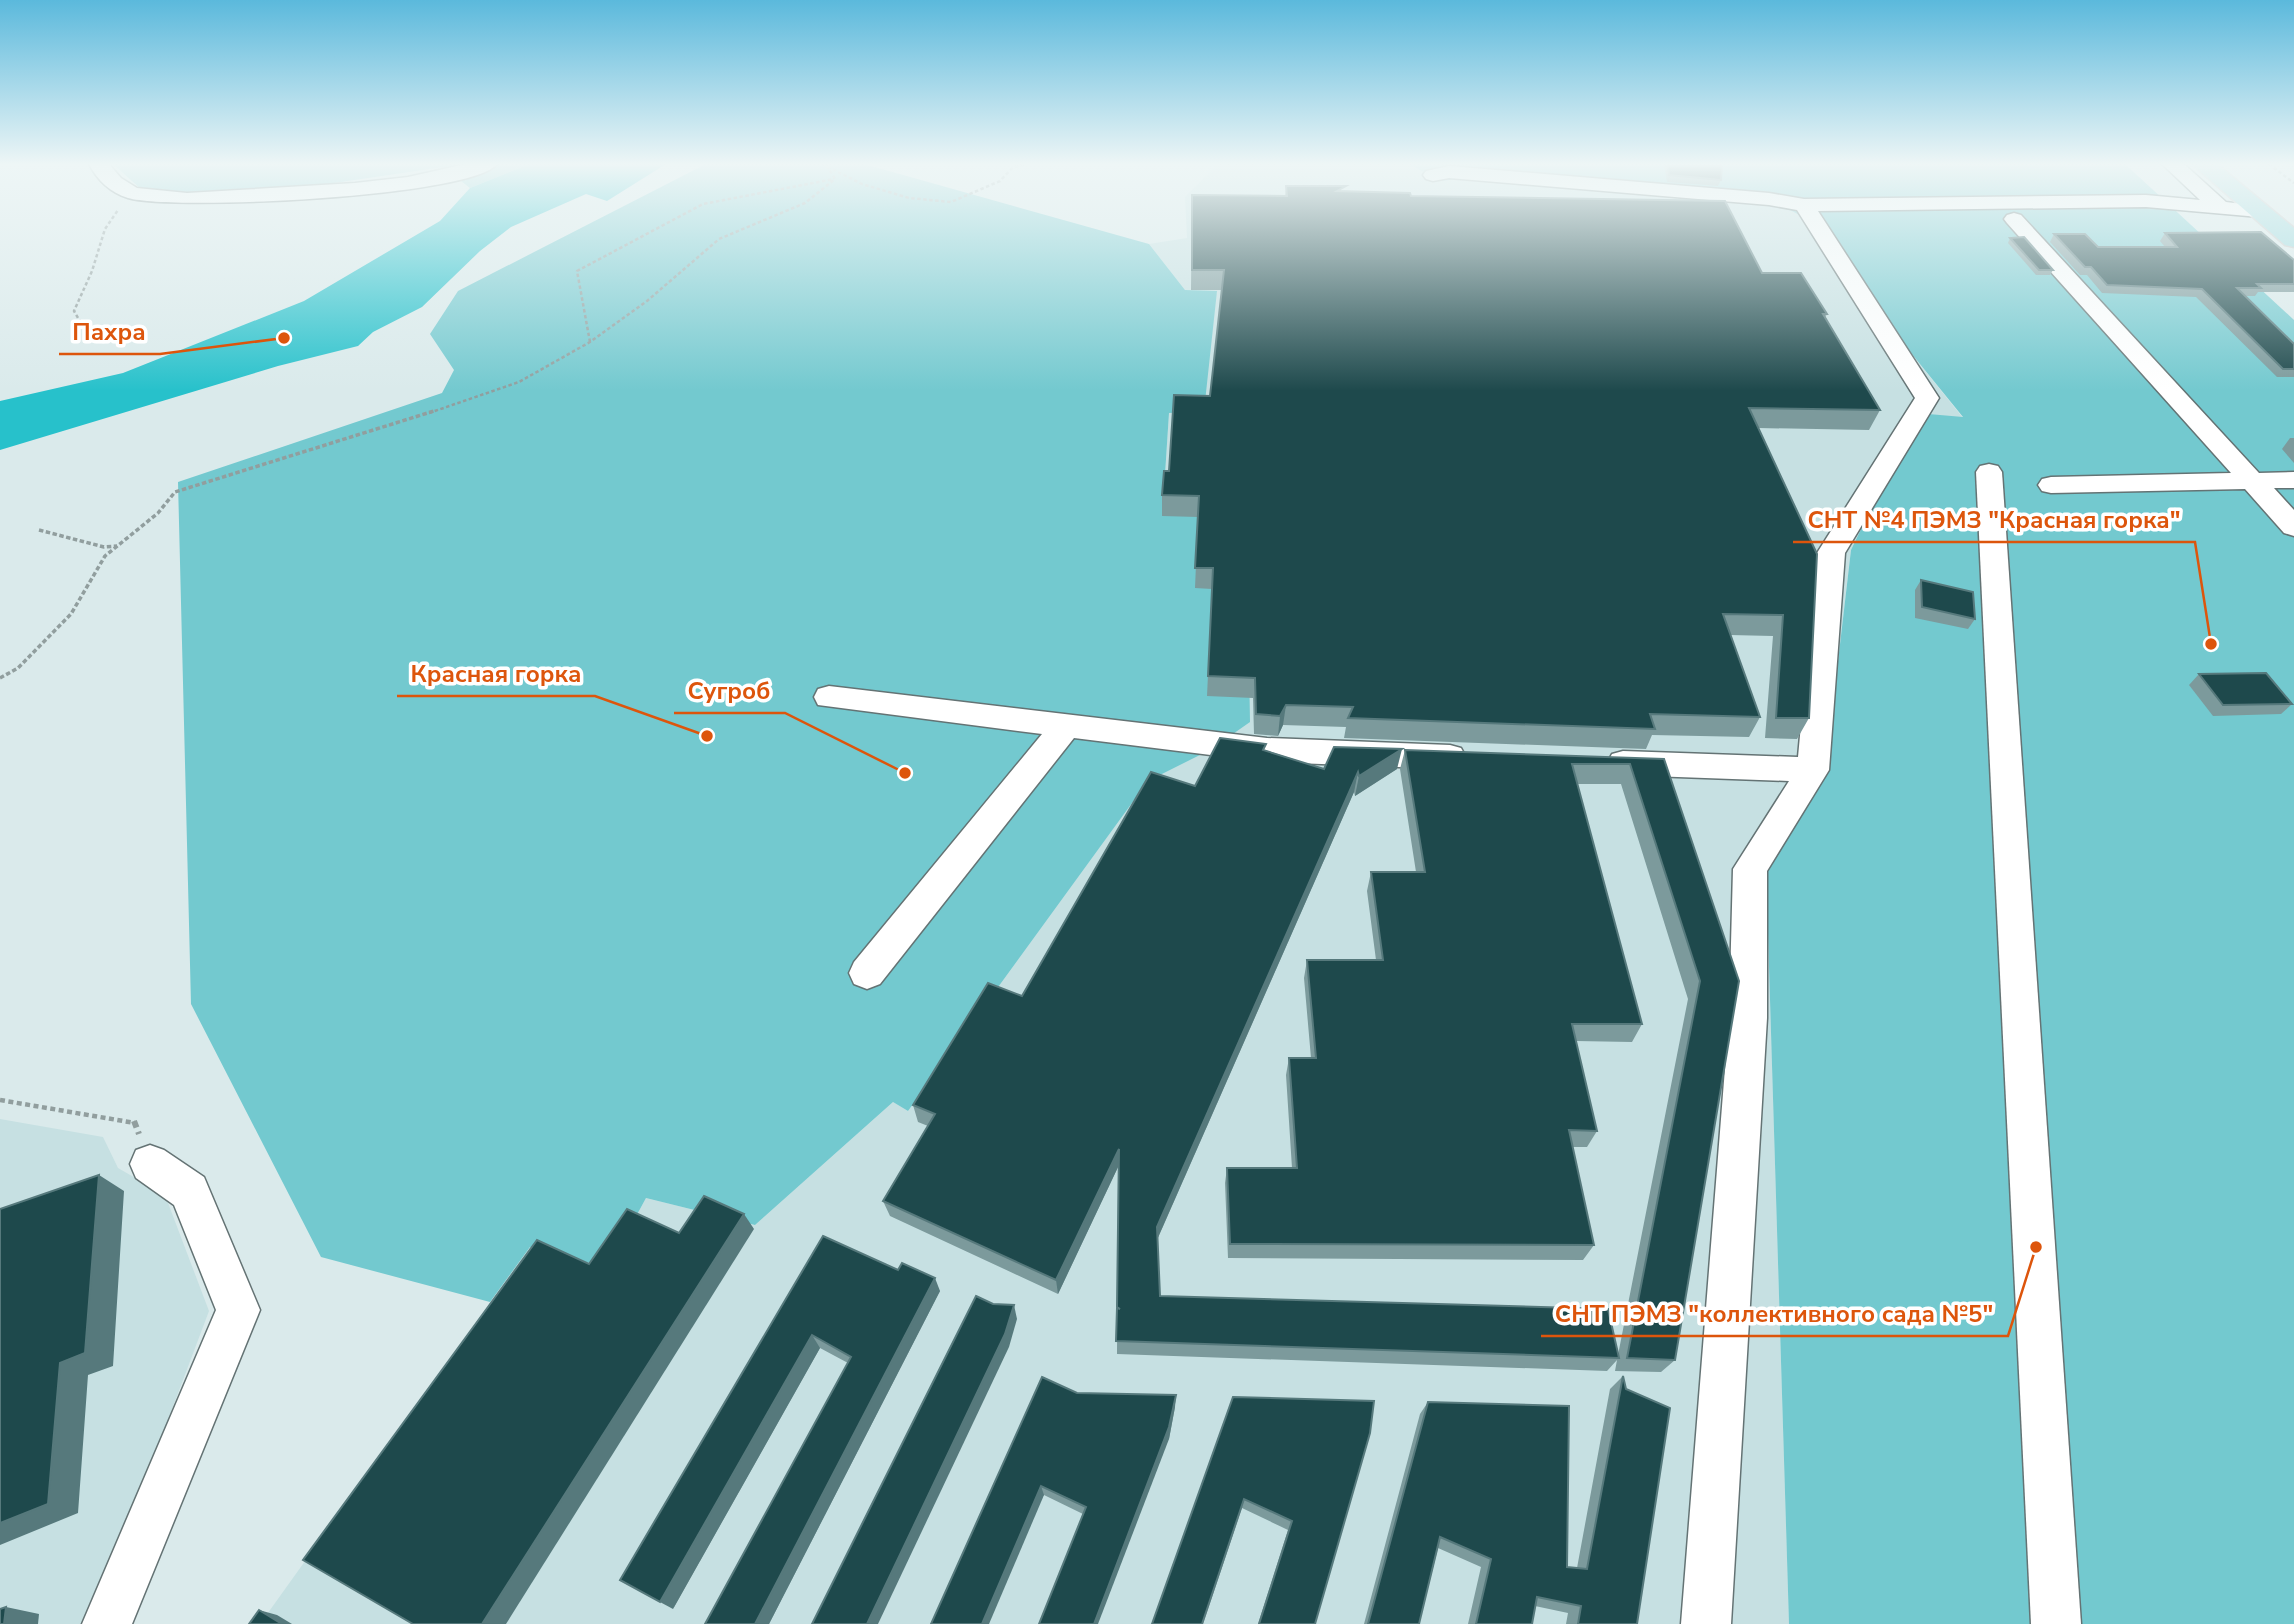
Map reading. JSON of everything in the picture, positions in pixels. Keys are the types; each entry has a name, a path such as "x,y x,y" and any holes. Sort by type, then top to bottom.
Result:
{"lane":[{"path":"1706,1624 1748,1018 1750,869 1813,771 1831,553 1927,398 1826,240"},
{"path":"2033,240 2294,527"},
{"path":"1989,472 2056,1624"},
{"path":"2051,485 2294,480"},
{"path":"830,697 1268,750 1477,758"},
{"path":"867,973 1067,725"},
{"path":"1589,762 1813,771"},
{"path":"107,1624 238,1310 189,1191 150,1164"}],"path":[{"path":"81,323 74,311 92,271 102,240"},
{"path":"590,342 577,271 636,240"},
{"path":"0,678 18,668 71,614 105,556 158,513 175,492 357,437 519,382 590,342 647,301 718,240"},
{"path":"39,530 104,547 118,545"},
{"path":"0,1100 134,1121 150,1164"}],"shaded area":[{"path":"408,240 494,240 422,307 373,332 358,346 278,366 0,450 0,401 123,373 304,301"},
{"path":"558,240 1134,240 1149,244 1185,290 1217,291 1204,411 1169,413 1164,490 1247,545 1250,722 1210,750 1148,781 908,1111 893,1102 755,1225 646,1198 608,1268 530,1247 490,1302 321,1257 191,1004 178,482 442,393 454,370 430,334 458,291"},
{"path":"1176,240 1826,240 1872,305 1963,418 1917,413 1851,550 1830,730 1766,868 1789,1624 260,1624 530,1247 608,1268 646,1198 755,1225 893,1102 908,1111 1148,781 1210,750 1164,490 1169,413 1217,292 1185,290 1149,244"},
{"path":"1826,240 2207,240 2294,320 2294,1624 1789,1624 1766,868 1830,730 1851,550 1917,413 1963,417 1872,305"},
{"path":"0,1119 103,1137 118,1168 165,1195 209,1311 91,1624 0,1624"}],"building":[{"path":"1192,240 1745,240 1762,273 1801,273 1880,410 1749,408 1817,554 1809,718 1776,718 1783,615 1723,614 1760,717 1650,714 1655,729 1348,718 1353,707 1286,705 1280,716 1256,714 1255,678 1208,676 1213,568 1195,568 1199,496 1162,495 1164,471 1169,471 1174,395 1210,396 1224,270 1192,270"},
{"path":"2012,240 2026,240 2053,270 2039,270"},
{"path":"2059,240 2091,240 2098,247 2177,247 2171,240 2270,240 2294,260 2294,284 2257,284 2261,288 2237,288 2294,344 2294,369 2283,369 2202,289 2107,285 2091,267 2085,267"},
{"path":"1921,580 1973,592 1975,619 1922,607"},
{"path":"2266,673 2292,704 2223,705 2199,674"},
{"path":"1220,738 1266,744 1263,750 1324,769 1334,747 1402,749 1359,776 1358,772 1157,1227 1160,1296 1608,1309 1619,1358 1116,1341 1117,1308 1120,1309 1117,1307 1119,1149 1056,1280 883,1201 935,1114 913,1105 988,983 1022,996 1151,772 1195,786"},
{"path":"1405,750 1664,759 1739,981 1675,1360 1627,1358 1700,981 1630,764 1572,764 1642,1024 1572,1024 1597,1131 1569,1130 1594,1245 1230,1244 1227,1168 1297,1168 1289,1058 1316,1058 1307,960 1383,960 1371,872 1425,872"},
{"path":"99,1175 85,1353 60,1363 48,1504 0,1523 0,1209"},
{"path":"704,1196 744,1214 482,1624 413,1624 303,1560 537,1240 589,1264 627,1209 679,1233"},
{"path":"823,1236 898,1270 902,1263 935,1278 755,1624 705,1624 851,1357 812,1335 660,1602 620,1580"},
{"path":"976,1296 993,1304 1014,1305 1005,1334 867,1624 812,1624"},
{"path":"1623,1376 1626,1389 1670,1408 1637,1624 1578,1624 1581,1606 1537,1597 1532,1624 1476,1624 1491,1559 1440,1537 1419,1624 1368,1624 1428,1402 1569,1406 1567,1567 1587,1569"},
{"path":"1042,1377 1077,1393 1176,1395 1169,1427 1094,1624 1039,1624 1086,1507 1041,1486 982,1624 931,1624"},
{"path":"1233,1397 1374,1401 1370,1433 1315,1624 1259,1624 1292,1521 1244,1499 1202,1624 1152,1624"},
{"path":"6,1607 4,1624 0,1624 0,1609"},
{"path":"259,1610 282,1624 249,1624"}],"place":[{"name":"Пахра","path":"284,338"},
{"name":"СНТ №4 ПЭМЗ \"Красная горка\"","path":"2211,644"},
{"name":"Красная горка","path":"707,736"},
{"name":"Сугроб","path":"905,773"},
{"name":"СНТ ПЭМЗ \"коллективного сада №5\"","path":"2036,1247"}]}
